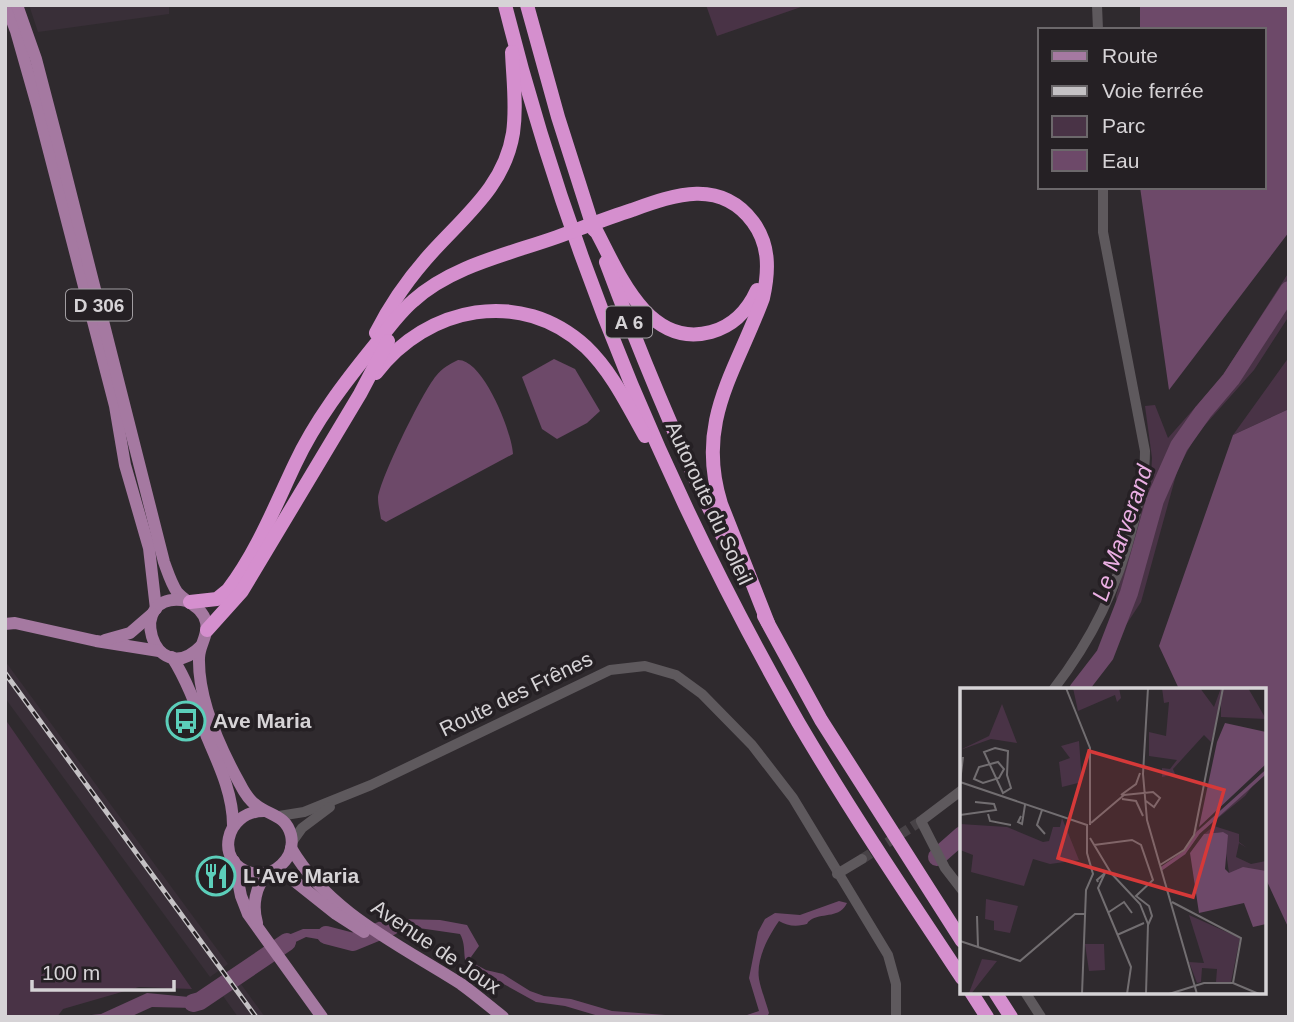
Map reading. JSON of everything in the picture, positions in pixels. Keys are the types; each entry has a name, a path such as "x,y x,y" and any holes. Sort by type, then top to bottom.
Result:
{"highway":[{"name":"Autoroute du Soleil","path":"505,5 541,131 589,275 640,404 684,501 723,582 800,724 960,976"},
{"name":"Autoroute du Soleil","path":"527,5 591,221 641,353 682,449 768,623 860,783 960,939"},
{"path":"363,360 383,319 406,284 482,199 501,169 510,145 514,120 510,23"},
{"path":"188,602 216,599 235,581 277,504 296,462 324,414 402,311 429,288 466,269 553,241 674,196 703,193 721,198 743,212 757,228 764,243 768,270 765,289 717,413 711,454 719,496 768,623"},
{"path":"591,221 638,304 648,316 666,328 691,334 713,331 733,322 752,302 759,286 761,259 754,236 745,222 733,211 711,201 687,199 620,217"},
{"path":"206,630 242,591 360,394 380,352 406,315 445,285 553,241"},
{"path":"360,394 395,351 439,321 484,311 533,317 568,333 596,358 616,386 684,501"},
{"path":"972,994 987,1017"},
{"path":"996,994 1011,1017"}],"main road":[{"name":"D 306","path":"6,5 34,65 115,406 125,465 149,548 155,611"},
{"name":"D 306","path":"17,5 164,562 170,579 188,602"},
{"path":"96,641 118,638 130,633 155,611 174,600 188,602 204,617 206,630 199,658 203,688 218,736 246,794 264,811 279,816 288,828 292,845 288,858 270,872 258,887 256,919 262,935"},
{"path":"155,611 149,634 159,651"},
{"path":"5,624 15,623 96,641 159,651 172,657 188,656 201,646"},
{"path":"172,657 188,686 231,802 233,825 228,843 244,905 262,935 323,1017"},
{"path":"233,825 247,813 264,811"},
{"name":"Avenue de Joux","path":"292,845 323,889 360,926"},
{"path":"234,861 246,871 260,874 270,872"},
{"name":"Avenue de Joux","path":"270,872 292,879 360,926 462,985 503,1017"}],"street":[{"path":"1097,5 1098,28"},
{"path":"1054,688 1094,631 1116,584 1145,477 1145,451 1103,232 1103,189"},
{"name":"Route des Frênes","path":"279,816 304,812 341,799 610,670 646,666 676,675 702,694 752,745 793,798 891,962 896,984 896,1017"},
{"path":"960,791 921,821 945,867 960,889"},
{"name":"Route des Frênes","path":"292,845 306,824 341,799"},
{"path":"837,874 862,859"},
{"path":"1027,994 1041,1017"}],"shaded area":[{"path":"29,5 169,5 169,14 38,32"},
{"path":"5,661 228,964 210,977 5,698"},
{"path":"241,984 265,1017 238,1017 223,996"}],"green space":[{"path":"706,5 801,5 801,7 717,36"},
{"path":"1289,272 1289,316 1254,370 1197,434 1178,468 1141,602 1120,634 1116,596 1151,477 1152,458 1145,406 1155,405 1168,438 1221,378"},
{"path":"1289,357 1289,409 1233,435"},
{"path":"5,719 192,989 139,987 63,1009 57,1017 5,1017"}],"water":[{"path":"1140,5 1289,5 1289,232 1169,390 1140,189 1266,189 1266,28 1140,28"},
{"path":"554,359 575,369 600,411 587,423 557,439 542,429 522,377"},
{"path":"458,360 468,363 477,371 495,398 508,430 513,454 386,522 381,519 378,498 394,455 412,416 436,376"},
{"path":"1289,409 1289,929 1266,879 1266,688 1179,688 1159,646 1233,435"},
{"path":"839,901 847,903 836,913 817,917 799,926 779,921 775,927 759,964 760,983 769,1013 767,1017 723,1017 744,1016 759,1011 749,978 758,932 765,919 775,913 800,915"},
{"path":"402,919 440,920 467,925 479,946 471,957 473,963 503,974 530,991 544,996 571,999 612,1011 692,1017 602,1017 565,1006 536,1002 500,982 472,974 466,964 460,934 405,926 393,934 380,925 380,922"},
{"path":"303,929 321,929 345,936 349,938 349,942 306,937 281,949 276,940"},
{"path":"211,988 217,996 194,1008 152,1007 130,1017 73,1017 101,1014 147,993 189,997 202,995"}],"waterway":[{"name":"Le Marverand","path":"1080,688 1105,655 1129,593 1155,500 1179,446 1231,379 1289,290"},
{"name":"Le Marverand","path":"937,857 960,837"},
{"name":"Le Marverand","path":"326,935 353,942 392,926"},
{"name":"Le Marverand","path":"193,1003 200,1001 287,942"}],"tunnel":[{"path":"862,859 921,821"}],"railway":[{"path":"5,673 256,1017"}],"place":[{"name":"Ave Maria","path":"186,721"},
{"name":"L'Ave Maria","path":"216,876"}]}
